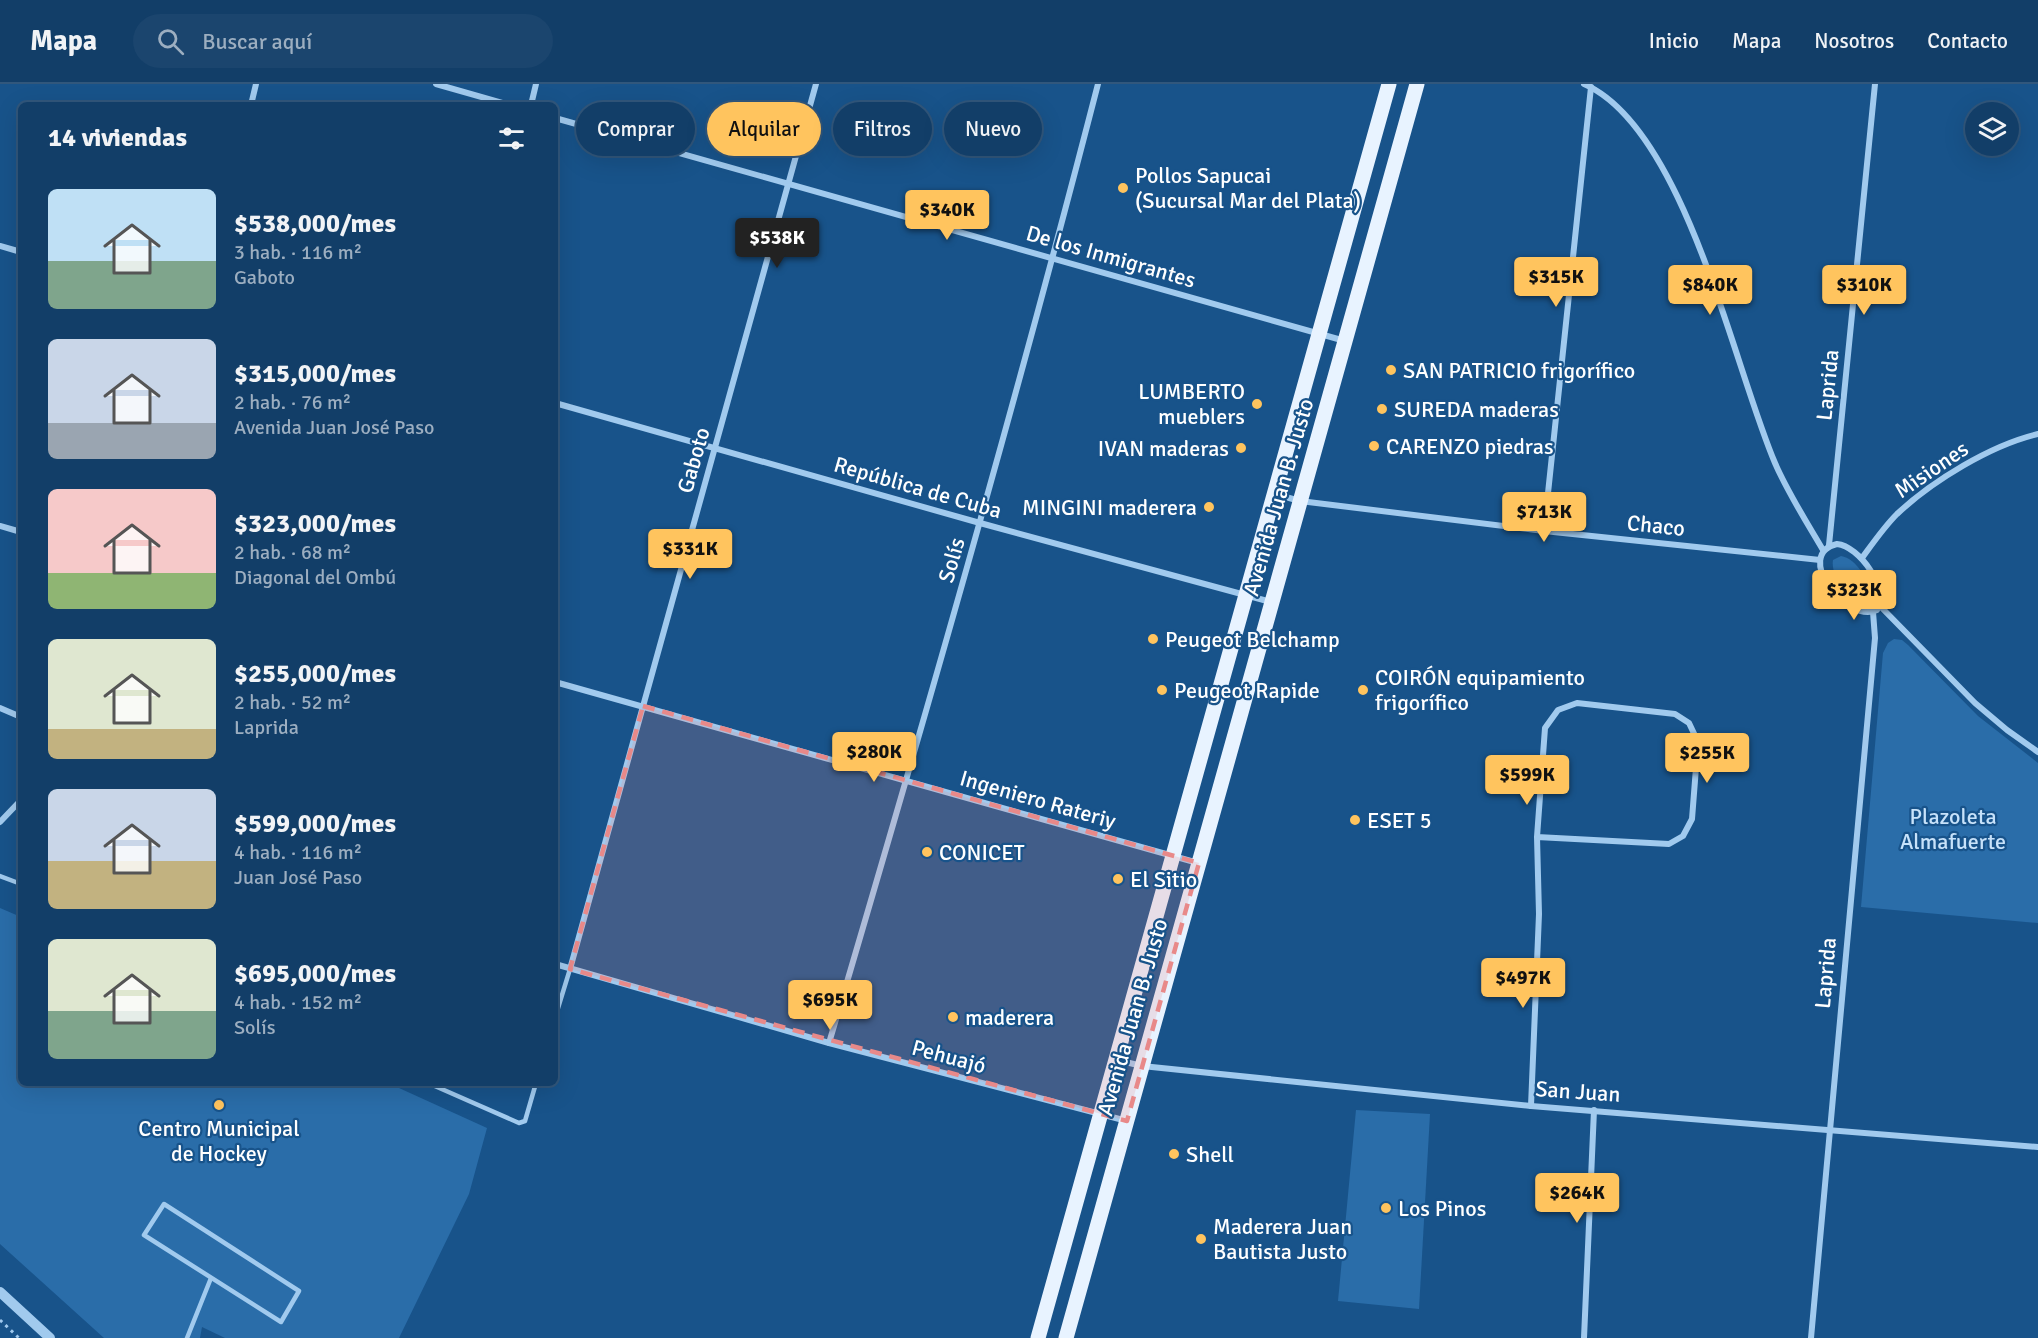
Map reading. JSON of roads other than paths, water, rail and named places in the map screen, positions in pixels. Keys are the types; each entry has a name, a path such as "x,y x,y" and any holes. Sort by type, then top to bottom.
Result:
{"main road":[{"name":"Avenida Juan B. Justo","path":"1038,1338 1389,84"},
{"name":"Avenida Juan B. Justo","path":"1066,1338 1417,84"}],"street":[{"path":"252,102 256,84"},
{"path":"436,84 499,102"},
{"path":"532,102 536,84"},
{"name":"Gaboto","path":"570,969 816,84"},
{"name":"Solís","path":"829,1043 980,523 1098,84"},
{"name":"Laprida","path":"1829,545 1875,84"},
{"path":"1587,86 1619,109 1642,135 1663,166 1707,269 1775,463 1790,495 1823,550"},
{"path":"1544,531 1587,86"},
{"name":"De los Inmigrantes","path":"558,119 1346,341"},
{"path":"0,246 18,251"},
{"name":"República de Cuba","path":"558,404 980,523 1272,602"},
{"name":"Misiones","path":"1862,558 1895,516 1920,494 1994,450 2038,434"},
{"name":"Chaco","path":"1274,494 1300,501 1544,531 1820,560"},
{"path":"0,526 18,531"},
{"path":"1880,606 1873,612 1851,607 1836,596 1825,580 1820,560 1823,550 1829,545 1844,544 1862,558 1875,580 1880,606 1982,710 2038,752"},
{"name":"Laprida","path":"1811,1338 1828,1129 1875,638 1873,612"},
{"name":"Ingeniero Rateriy","path":"558,683 1199,863"},
{"path":"1531,1106 1539,914 1537,837 1545,728 1558,710 1577,703 1675,714 1689,723 1698,742 1692,819 1683,836 1669,844 1537,837"},
{"path":"0,708 18,716"},
{"path":"0,822 18,803"},
{"name":"Pehuajó","path":"558,965 829,1043 1127,1121"},
{"name":"San Juan","path":"1116,1060 1142,1066 1531,1106 2038,1147"},
{"path":"1584,1338 1594,1110"},
{"path":"0,1292 50,1338"}],"lane":[{"path":"0,876 18,883"},
{"name":"Gaboto","path":"558,1008 570,969"},
{"path":"435,1086 519,1123 525,1121 535,1086"},
{"path":"164,1204 299,1291 281,1322 211,1278 144,1235 164,1204"},
{"path":"188,1338 211,1278"}],"place":[{"name":"Pollos Sapucai (Sucursal Mar del Plata)","path":"1123,188"},
{"name":"SAN PATRICIO frigorífico","path":"1391,370"},
{"name":"LUMBERTO mueblers","path":"1257,404"},
{"name":"SUREDA maderas","path":"1382,409"},
{"name":"CARENZO piedras","path":"1374,446"},
{"name":"IVAN maderas","path":"1241,448"},
{"name":"MINGINI maderera","path":"1209,507"},
{"name":"Peugeot Belchamp","path":"1153,639"},
{"name":"Peugeot Rapide","path":"1162,690"},
{"name":"COIRÓN equipamiento frigorífico","path":"1363,690"},
{"name":"ESET 5","path":"1355,820"},
{"name":"CONICET","path":"927,852"},
{"name":"El Sitio","path":"1118,879"},
{"name":"maderera","path":"953,1017"},
{"name":"Centro Municipal de Hockey","path":"219,1105"},
{"name":"Shell","path":"1174,1154"},
{"name":"Los Pinos","path":"1386,1208"},
{"name":"Maderera Juan Bautista Justo","path":"1201,1239"}],"park label":[{"name":"Plazoleta Almafuerte","path":"1953,828"}]}
